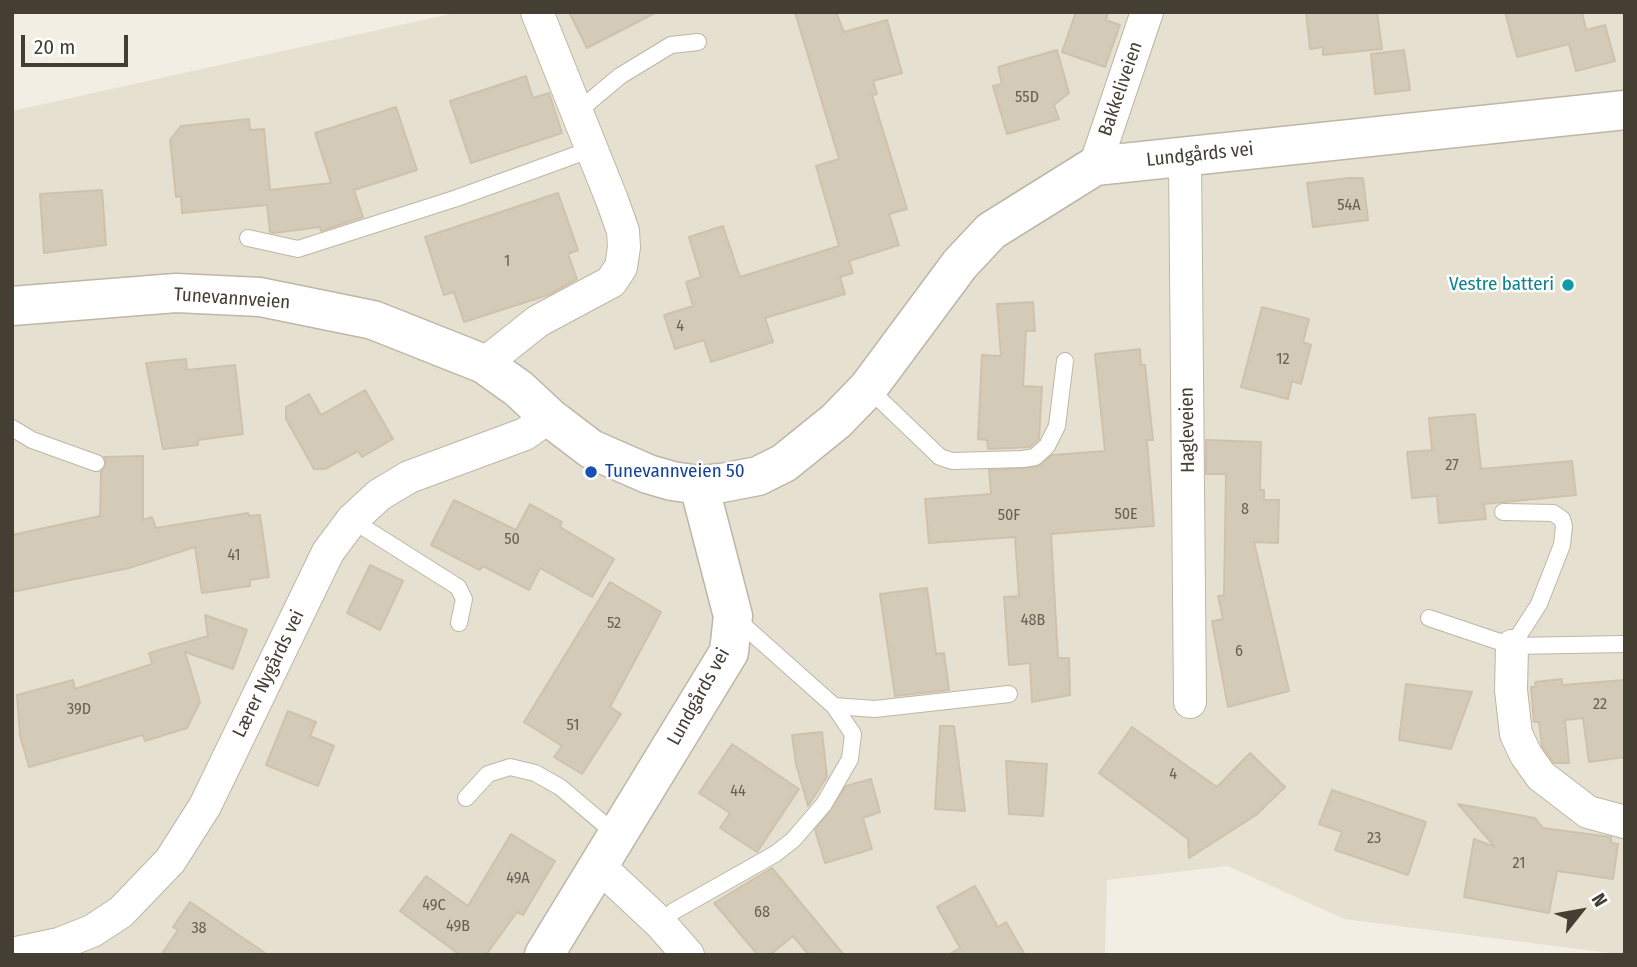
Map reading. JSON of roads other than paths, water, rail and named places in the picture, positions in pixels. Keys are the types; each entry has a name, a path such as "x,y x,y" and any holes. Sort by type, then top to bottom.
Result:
{"street":[{"path":"484,364 538,321 611,282 621,267 623,231 537,12"},
{"name":"Bakkeliveien","path":"1095,166 1147,12"},
{"name":"Lundgårds vei","path":"544,955 729,652 733,616 699,485 758,476 784,463 836,421 868,388 960,264 991,231 1095,166 1625,110"},
{"name":"Hagleveien","path":"1185,158 1190,702"},
{"name":"Tunevannveien","path":"12,306 164,294 260,297 373,320 484,364 519,389 549,417 591,449 648,474 699,485"},
{"name":"Lærer Nygårds vei","path":"12,954 59,944 92,931 121,912 170,861 205,806 328,552 352,520 379,495 409,477 525,434 549,417"},
{"path":"1512,646 1511,690 1516,734 1526,755 1541,776 1588,812 1625,822"},
{"path":"608,851 660,923 688,955"}],"lane":[{"path":"577,112 620,76 671,46 698,42"},
{"path":"248,238 298,249 457,198 592,149"},
{"path":"868,388 940,457 952,461 1023,459 1035,457 1047,446 1057,426 1065,361"},
{"path":"12,428 32,440 96,463"},
{"path":"1503,512 1553,513 1562,519 1564,526 1562,545 1539,604 1512,646"},
{"path":"352,520 458,587 464,599 459,623"},
{"path":"660,923 674,911 775,854 810,822 839,781 849,759 853,734 834,706 733,616"},
{"path":"1429,618 1512,646 1625,644"},
{"path":"834,706 875,709 1009,694"},
{"path":"466,798 488,774 510,767 535,773 560,788 608,851"}],"place":[{"name":"Vestre batteri","path":"1568,285"},
{"name":"Tunevannveien 50","path":"591,472"}]}
